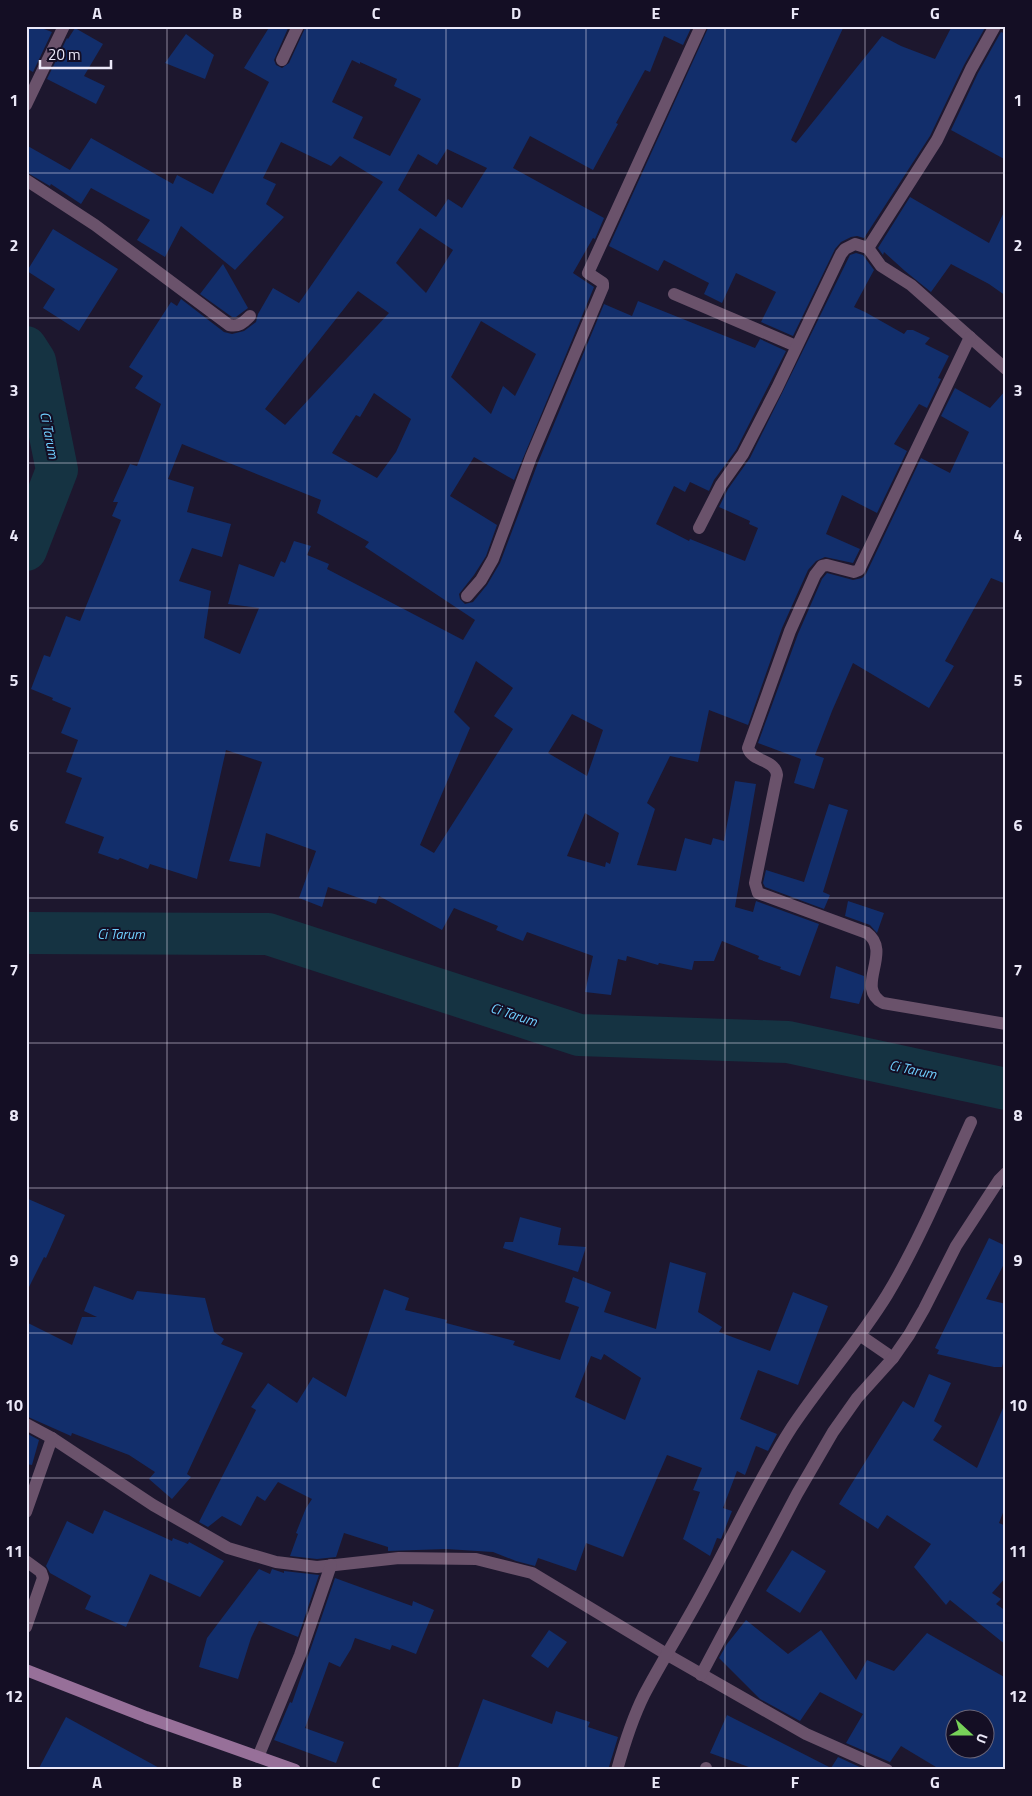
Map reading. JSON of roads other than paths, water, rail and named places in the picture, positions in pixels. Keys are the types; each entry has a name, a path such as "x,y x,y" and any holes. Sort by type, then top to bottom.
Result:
{"main road":[{"path":"26,1670 146,1717 295,1770"}],"street":[{"path":"26,105 64,26"},
{"path":"282,60 298,26"},
{"path":"467,596 481,580 493,559 531,457 603,287 602,283 588,273 701,26"},
{"path":"868,248 936,140 971,69 995,26"},
{"path":"26,180 95,225 229,325 242,324 250,316"},
{"path":"699,528 721,484 743,454 841,254 850,245 855,244 868,248 881,266 911,285 1006,369"},
{"path":"674,294 796,346"},
{"path":"970,337 859,570 854,572 822,566 815,575 790,631 748,751 753,756 773,766 777,771 755,883 758,893 867,933 873,938 876,950 871,988 872,995 876,999 882,1002 1006,1024"},
{"path":"617,1770 626,1737 643,1697 670,1657 761,1481 792,1428 822,1385 864,1338 913,1245 972,1122"},
{"path":"699,1673 792,1502 833,1432 924,1309 956,1246 999,1180 1006,1173"},
{"path":"864,1338 890,1356"},
{"path":"26,1424 52,1438 153,1505 228,1548 276,1562 317,1567 399,1558 476,1559 532,1573 670,1657 806,1734 886,1770"},
{"path":"26,1512 52,1438"},
{"path":"26,1561 40,1572 43,1578 26,1627"},
{"path":"258,1757 300,1655 331,1565"}],"waterway":[{"name":"Ci Tarum","path":"26,347 35,361 57,470 26,550"},
{"name":"Ci Tarum","path":"26,933 268,934 579,1035 788,1042 1006,1089"}]}
